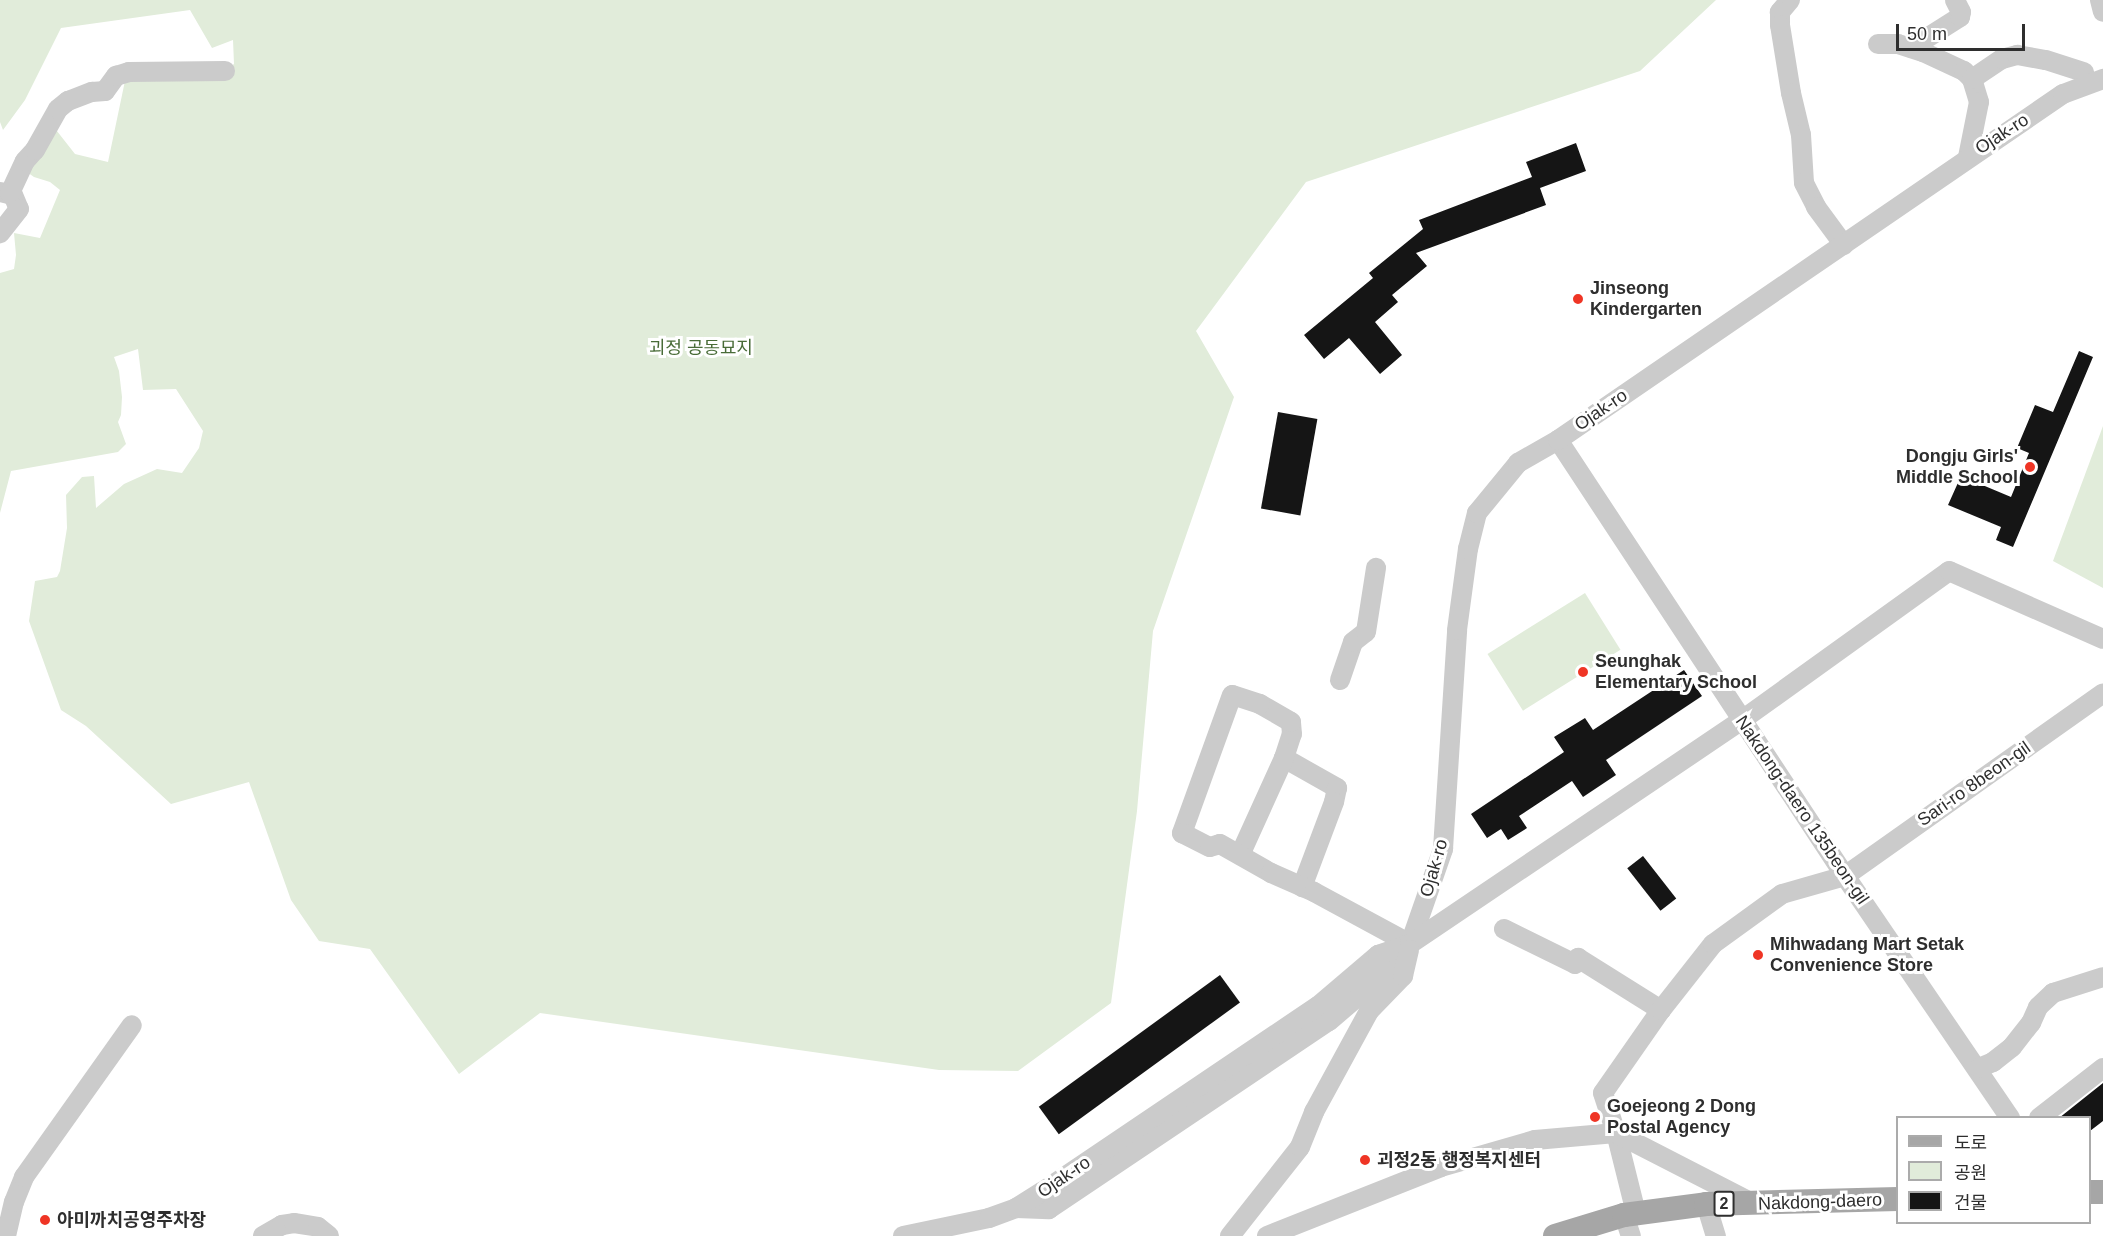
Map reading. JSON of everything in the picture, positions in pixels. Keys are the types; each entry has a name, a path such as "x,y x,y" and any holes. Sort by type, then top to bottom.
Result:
{"main road":[{"name":"Nakdong-daero","path":"1555,1236 1706,1204 1896,1199"}],"street":[{"path":"1791,0 1780,12 1780,25 1791,93 1801,135 1804,183 1816,207 1844,245"},
{"path":"1911,48 1960,17 1961,12 1955,0"},
{"path":"2100,0 2103,12"},
{"path":"1878,44 1898,44 1911,48 1964,71 1972,79 1979,102 1968,156"},
{"path":"1972,79 2002,59 2018,55 2046,60 2084,72"},
{"path":"0,233 19,209 17,200 5,193 25,161 35,150 58,109 68,101 92,92 105,91 116,76 129,72 225,71"},
{"name":"Ojak-ro","path":"903,1236 989,1218 1016,1208 1318,1006 1378,955 1410,944 1443,849 1457,630 1468,549 1477,513 1518,463 1558,440 1844,245 1968,156 2062,94 2103,79"},
{"name":"Nakdong-daero 135beon-gil","path":"1558,440 1845,876 1979,1068 2009,1116"},
{"path":"1340,680 1353,642 1366,632 1376,568"},
{"path":"1230,1236 1300,1147 1314,1112 1369,1011 1403,976 1410,944 1742,720 1948,571 2103,639"},
{"name":"Sari-ro 8beon-gil","path":"1616,1133 1603,1093 1661,1010 1713,944 1782,894 1845,876 2103,693"},
{"path":"1240,855 1284,758 1292,734 1291,722 1260,704 1232,694 1182,832 1210,847 1220,844 1240,855 1410,944"},
{"path":"1284,758 1337,788 1334,802 1302,887"},
{"path":"1504,929 1575,964 1578,958 1661,1010"},
{"path":"1979,1068 1993,1062 2012,1047 2031,1023 2038,1007 2053,993 2103,977"},
{"path":"0,1229 5,1204 17,1179 128,1023 24,1177 14,1202 6,1236"},
{"path":"2042,1116 2103,1068"},
{"path":"1616,1133 1630,1221"},
{"path":"1267,1236 1441,1167 1535,1140 1616,1133 1754,1204"},
{"path":"1706,1204 1716,1236"},
{"path":"263,1236 282,1225 294,1223 318,1227 329,1236"}],"green space":[{"name":"괴정 공동묘지","path":"0,0 1716,0 1640,71 1306,182 1196,331 1234,397 1153,631 1137,811 1111,1003 1018,1071 939,1070 540,1013 459,1074 370,949 319,941 291,900 249,782 171,804 86,726 61,710 29,621 35,581 57,577 60,571 67,528 66,495 82,477 94,476 96,508 124,484 157,469 182,473 199,448 203,431 176,389 143,390 138,349 114,357 119,371 122,397 121,415 118,422 126,444 118,452 11,471 0,513 0,273 14,269 16,255 14,233 40,238 60,190 50,182 34,177 24,170 53,126 75,154 108,162 126,76 218,76 234,64 233,40 212,48 190,10 61,28 25,100 3,130 0,122"},
{"path":"2103,426 2103,588 2053,561"},
{"path":"1585,593 1621,650 1523,711 1487,654"}],"building":[{"path":"1576,143 1586,171 1540,188 1546,205 1416,253 1427,266 1392,295 1398,302 1375,322 1402,355 1380,374 1349,338 1324,359 1304,335 1373,278 1369,273 1423,229 1419,220 1532,177 1526,162"},
{"path":"2079,351 2093,357 2013,547 1996,540 2001,527 1948,505 1961,476 2011,497 2029,453 2017,448 2035,405 2053,412"},
{"path":"1278,412 1317,419 1300,515 1261,509"},
{"path":"1684,670 1702,696 1606,760 1616,775 1583,797 1572,781 1519,816 1527,828 1508,840 1501,829 1487,838 1471,814 1564,752 1554,737 1585,718 1593,730"},
{"path":"1643,856 1676,899 1660,911 1627,868"},
{"path":"1220,975 1240,1003 1059,1134 1039,1107"},
{"path":"2103,1083 2103,1121 2091,1130 2091,1116 2062,1116"}],"place":[{"name":"Jinseong Kindergarten","path":"1578,299"},
{"name":"Dongju Girls' Middle School","path":"2030,467"},
{"name":"Seunghak Elementary School","path":"1583,672"},
{"name":"Mihwadang Mart Setak Convenience Store","path":"1758,955"},
{"name":"Goejeong 2 Dong Postal Agency","path":"1595,1117"},
{"name":"괴정2동 행정복지센터","path":"1365,1160"},
{"name":"아미까치공영주차장","path":"45,1220"}]}
